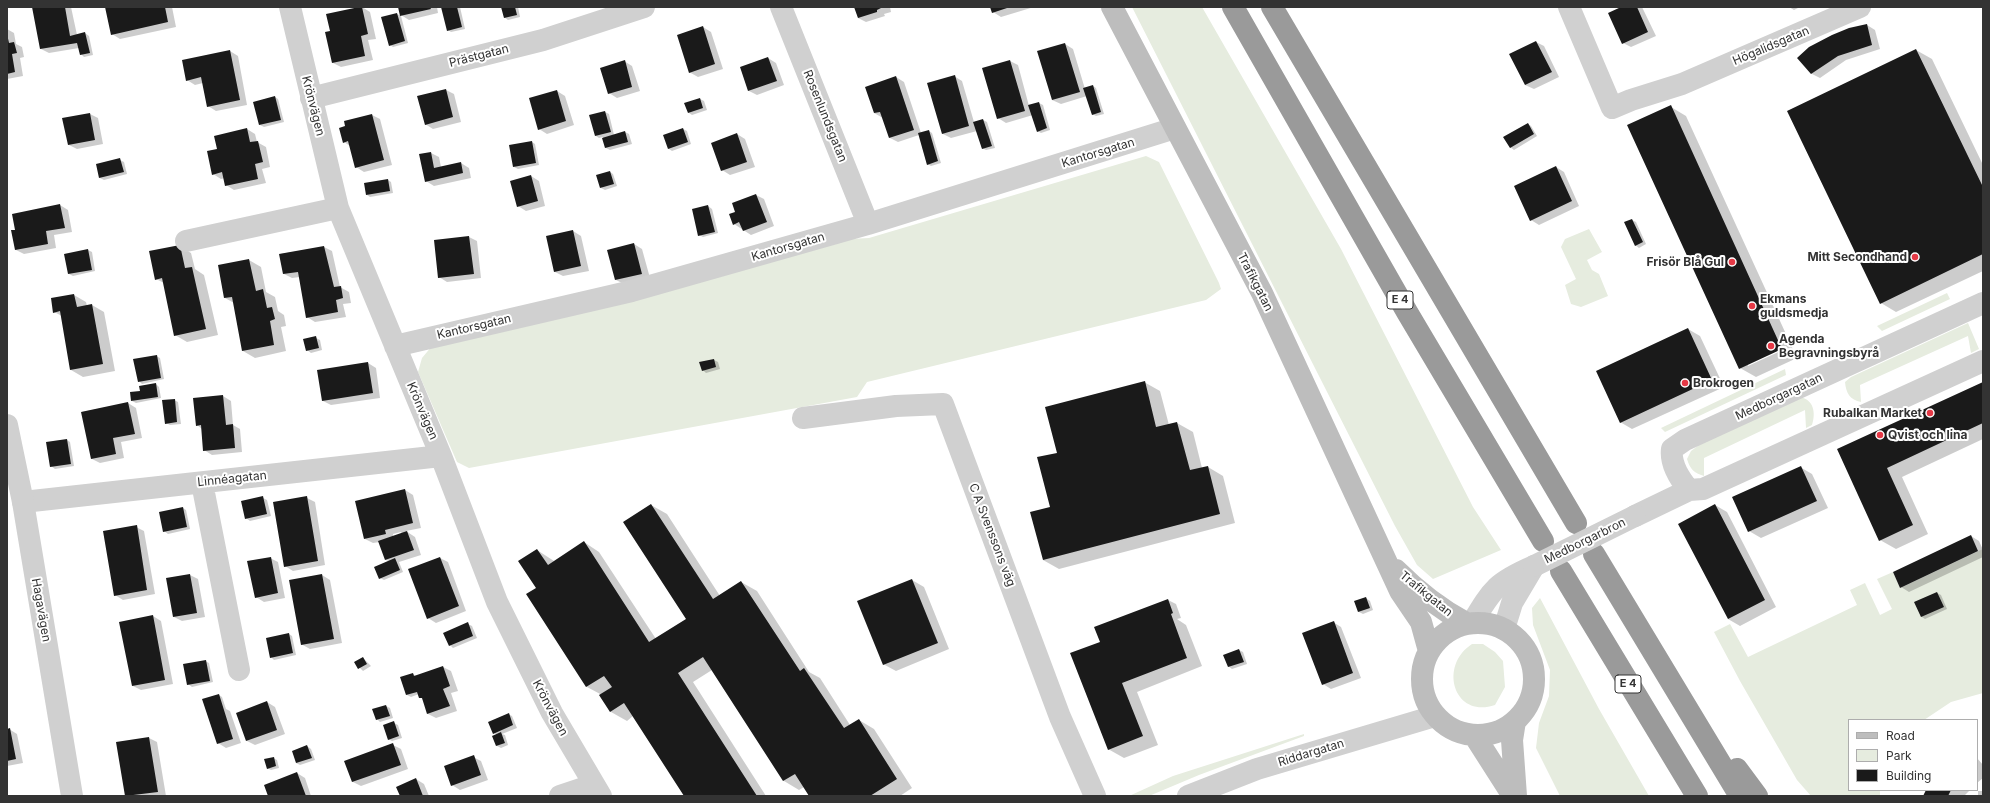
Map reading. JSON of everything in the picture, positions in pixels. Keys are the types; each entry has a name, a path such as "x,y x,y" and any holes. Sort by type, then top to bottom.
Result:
{"highway":[{"name":"E 4","path":"1233,7 1407,312 1543,541"},
{"path":"1272,7 1576,523"},
{"path":"1594,554 1657,662 1740,796"},
{"name":"E 4","path":"1561,571 1697,796"},
{"path":"1657,662 1757,796"}],"main road":[{"name":"Trafikgatan","path":"1112,7 1262,292 1388,562 1400,591 1421,622 1429,651"},
{"name":"Trafikgatan","path":"1388,562 1428,599 1447,613 1469,623"},
{"path":"1469,623 1484,623 1504,629 1514,635 1524,647 1532,662 1534,678 1532,694 1526,709 1515,721 1501,730 1486,735 1474,735 1453,730 1435,716 1426,701 1422,685 1422,667 1429,651 1440,637 1453,628 1469,623"},
{"path":"1515,721 1512,740 1516,796"},
{"path":"1474,735 1513,796"}],"street":[{"name":"Krönvägen","path":"290,7 338,208 441,456 497,602 552,713 597,790"},
{"name":"Prästgatan","path":"311,98 543,40 644,7"},
{"name":"Rosenlundsgatan","path":"781,7 868,224"},
{"name":"Högalidsgatan","path":"1569,7 1612,108 1631,100 1682,84 1860,7"},
{"name":"Kantorsgatan","path":"395,346 632,291 868,224 1175,128"},
{"path":"186,241 338,208"},
{"name":"Medborgargatan","path":"1688,490 1681,480 1671,458 1672,449 1685,440 1983,303"},
{"path":"1688,490 1703,488 1710,485 1983,361"},
{"name":"C A Svenssons väg","path":"802,418 896,406 943,404 1060,717 1095,796"},
{"name":"Hagavägen","path":"7,425 23,502 72,796"},
{"name":"Linnéagatan","path":"23,502 441,456"},
{"path":"202,483 239,670"},
{"name":"Medborgarbron","path":"1534,566 1688,490"},
{"path":"1469,623 1500,583 1513,575 1534,566"},
{"path":"1504,629 1512,603 1534,566"},
{"name":"Riddargatan","path":"1188,796 1257,769 1435,716"},
{"path":"560,796 597,790"}],"green space":[{"path":"1132,7 1202,7 1341,249 1473,507 1501,550 1433,579 1417,565 1395,526"},
{"path":"1146,156 1159,162 1219,283 1221,289 1206,300 867,382 857,397 469,468 457,462 418,372 422,358 432,346 850,239 869,238"},
{"path":"1589,229 1602,252 1587,260 1592,270 1599,274 1608,296 1581,307 1571,304 1565,285 1576,279 1561,247 1565,239"},
{"path":"1947,293 1950,299 1882,331 1877,326"},
{"path":"1968,323 1979,349 1971,353 1968,336 1860,385 1861,402 1854,400 1849,395 1845,382 1851,377"},
{"path":"1785,369 1786,375 1665,432 1661,428"},
{"path":"1799,397 1804,398 1813,407 1814,416 1812,425 1806,428 1805,410 1704,458 1704,476 1695,472 1691,468 1687,459 1691,451 1699,445"},
{"path":"1983,549 1983,693 1951,702 1926,719 1848,719 1848,791 1880,791 1880,796 1811,796 1797,780 1740,681 1714,632 1730,624 1748,657 1857,605 1850,590 1865,583 1880,615 1892,609 1877,579 1893,572 1900,588"},
{"path":"1540,598 1599,709 1649,796 1560,796 1536,748 1539,723 1549,696 1550,670 1533,625 1532,608"},
{"path":"1472,644 1483,644 1495,652 1503,661 1505,687 1495,705 1481,707 1469,704 1461,698 1455,688 1455,665 1462,654"},
{"path":"1304,734 1304,736 1199,775 1149,796 1129,796 1173,776"}],"building":[{"path":"32,7 65,7 70,36 85,32 90,53 80,55 77,43 40,49"},
{"path":"105,7 165,7 168,22 111,35"},
{"path":"362,7 368,34 361,36 365,56 332,63 325,32 330,31 326,14"},
{"path":"398,7 430,7 431,9 400,16"},
{"path":"441,7 457,7 462,27 447,31"},
{"path":"501,7 515,7 517,15 504,18"},
{"path":"854,7 883,7 877,10 877,12 858,18"},
{"path":"990,7 1010,7 992,13"},
{"path":"1621,7 1637,7 1648,32 1622,44 1608,13"},
{"path":"397,13 405,41 389,46 381,17"},
{"path":"1867,24 1872,45 1838,56 1811,74 1797,58 1809,47 1832,35 1849,28"},
{"path":"703,26 715,64 689,73 677,35"},
{"path":"7,34 9,43 14,42 17,53 12,54 15,72 7,74"},
{"path":"1536,41 1552,72 1525,85 1509,54"},
{"path":"1065,43 1080,92 1052,100 1037,51"},
{"path":"1916,49 1983,187 1983,254 1880,304 1787,111"},
{"path":"230,50 240,100 207,107 201,77 186,81 182,60"},
{"path":"768,57 777,81 748,91 740,67"},
{"path":"625,60 632,87 608,94 600,68"},
{"path":"1010,60 1025,111 997,119 982,68"},
{"path":"955,75 969,126 942,134 927,83"},
{"path":"896,76 914,130 889,138 880,112 874,113 865,87"},
{"path":"1093,85 1101,112 1092,115 1083,88"},
{"path":"446,89 453,117 425,125 417,96"},
{"path":"557,90 566,121 538,130 529,98"},
{"path":"275,96 281,120 259,125 253,102"},
{"path":"700,98 703,108 688,113 684,103"},
{"path":"1039,102 1047,128 1037,132 1028,105"},
{"path":"1671,105 1782,349 1739,369 1627,125"},
{"path":"605,111 611,132 595,136 589,115"},
{"path":"90,113 95,140 68,145 62,118"},
{"path":"372,114 384,160 355,168 348,141 343,143 339,128 345,126 344,121"},
{"path":"983,119 992,146 982,149 973,122"},
{"path":"1528,123 1534,134 1510,148 1503,137"},
{"path":"247,128 250,142 258,141 263,162 255,164 258,179 225,186 222,172 212,175 207,151 217,149 214,136"},
{"path":"683,128 688,142 668,149 663,135"},
{"path":"929,130 938,161 927,165 918,133"},
{"path":"625,131 628,142 605,148 602,138"},
{"path":"737,133 747,162 721,171 711,143"},
{"path":"532,141 536,163 513,167 509,145"},
{"path":"431,152 434,168 461,162 463,173 425,182 419,154"},
{"path":"120,158 124,172 99,178 96,164"},
{"path":"1556,166 1572,201 1530,221 1514,186"},
{"path":"610,171 614,184 600,188 596,175"},
{"path":"531,175 538,201 517,207 510,181"},
{"path":"388,179 390,191 366,195 364,183"},
{"path":"756,194 767,222 743,231 739,222 733,225 729,214 735,212 732,203"},
{"path":"60,204 65,228 46,231 48,244 15,250 11,230 15,230 12,214"},
{"path":"708,205 715,232 698,236 692,209"},
{"path":"1632,219 1643,242 1635,246 1624,222"},
{"path":"573,230 581,266 554,272 546,236"},
{"path":"469,236 474,274 438,278 434,240"},
{"path":"634,243 642,274 615,280 607,250"},
{"path":"180,245 185,268 192,267 206,329 174,336 162,278 155,280 149,251"},
{"path":"324,246 334,287 341,286 343,298 336,300 338,312 306,318 298,272 283,274 279,254"},
{"path":"88,249 92,270 68,274 64,254"},
{"path":"249,259 256,291 263,289 267,308 272,307 275,319 270,321 274,345 242,351 232,297 224,298 218,265"},
{"path":"74,294 77,307 92,304 103,364 70,370 60,311 53,313 51,298"},
{"path":"1688,328 1712,380 1620,423 1596,371"},
{"path":"316,336 319,348 306,351 303,339"},
{"path":"157,355 161,378 138,382 133,359"},
{"path":"714,359 716,367 702,371 699,362"},
{"path":"368,362 373,393 322,401 317,370"},
{"path":"1145,381 1156,427 1177,422 1190,470 1208,466 1220,514 1043,560 1030,512 1050,507 1037,457 1057,453 1045,407"},
{"path":"1983,382 1983,423 1887,468 1913,525 1879,541 1837,449"},
{"path":"156,383 158,397 131,401 130,392 140,391 139,386"},
{"path":"223,395 226,425 233,424 235,448 203,451 201,425 196,426 193,398"},
{"path":"175,399 177,422 165,424 162,400"},
{"path":"128,402 135,434 113,438 116,454 91,459 81,412"},
{"path":"67,439 71,464 50,467 46,442"},
{"path":"1801,466 1817,501 1748,532 1732,497"},
{"path":"405,489 413,523 385,530 386,534 364,539 355,501"},
{"path":"263,496 267,514 245,519 241,501"},
{"path":"307,496 318,561 284,567 273,502"},
{"path":"651,504 713,599 741,581 800,671 804,668 844,728 859,719 897,779 870,796 809,796 795,774 783,781 703,657 678,673 757,796 684,796 624,703 610,712 599,695 612,687 604,676 586,687 526,594 536,588 518,561 537,549 548,565 584,541 649,642 686,619 623,522"},
{"path":"1715,504 1765,600 1728,619 1678,524"},
{"path":"183,507 187,527 163,532 159,512"},
{"path":"137,525 147,590 114,596 103,531"},
{"path":"407,531 414,550 385,560 378,541"},
{"path":"1971,535 1978,551 1900,588 1893,572"},
{"path":"271,557 278,593 255,598 247,561"},
{"path":"440,557 459,606 427,619 408,569"},
{"path":"395,558 400,570 379,579 374,567"},
{"path":"190,574 197,613 173,617 166,578"},
{"path":"322,574 334,639 301,645 289,580"},
{"path":"912,579 938,643 883,665 857,601"},
{"path":"1937,592 1944,607 1921,617 1914,602"},
{"path":"1366,597 1370,608 1358,612 1354,601"},
{"path":"1168,599 1173,613 1171,614 1187,658 1122,683 1143,736 1108,750 1070,653 1100,642 1094,627"},
{"path":"153,615 165,680 132,686 119,622"},
{"path":"1334,621 1353,673 1322,685 1302,633"},
{"path":"468,622 473,636 449,646 443,633"},
{"path":"289,633 293,653 270,658 266,638"},
{"path":"1239,649 1244,662 1228,667 1223,655"},
{"path":"363,657 367,664 358,669 354,662"},
{"path":"206,660 210,681 187,685 183,664"},
{"path":"443,666 450,686 443,689 450,706 427,714 422,698 419,698 417,692 406,695 400,677 413,673 414,676"},
{"path":"219,694 233,739 217,744 202,699"},
{"path":"267,701 277,730 246,741 236,713"},
{"path":"386,705 390,716 376,720 372,709"},
{"path":"509,713 513,725 493,734 488,722"},
{"path":"394,721 399,736 388,740 383,725"},
{"path":"10,728 16,759 7,761 7,729"},
{"path":"501,732 505,743 496,746 492,736"},
{"path":"149,737 158,792 125,796 116,742"},
{"path":"393,743 401,765 352,782 344,761"},
{"path":"307,745 312,758 296,763 292,751"},
{"path":"474,755 481,775 451,786 444,766"},
{"path":"274,757 276,766 267,769 264,759"},
{"path":"297,772 306,796 268,796 264,785"},
{"path":"416,778 423,796 400,796 396,787"},
{"path":"1926,791 1950,791 1948,796 1923,796"}],"place":[{"name":"Mitt Secondhand","path":"1915,257"},
{"name":"Frisör Blå Gul","path":"1732,262"},
{"name":"Ekmans guldsmedja","path":"1752,306"},
{"name":"Agenda Begravningsbyrå","path":"1771,346"},
{"name":"Brokrogen","path":"1685,383"},
{"name":"Rubalkan Market","path":"1930,413"},
{"name":"Qvist och lina","path":"1880,435"}]}
